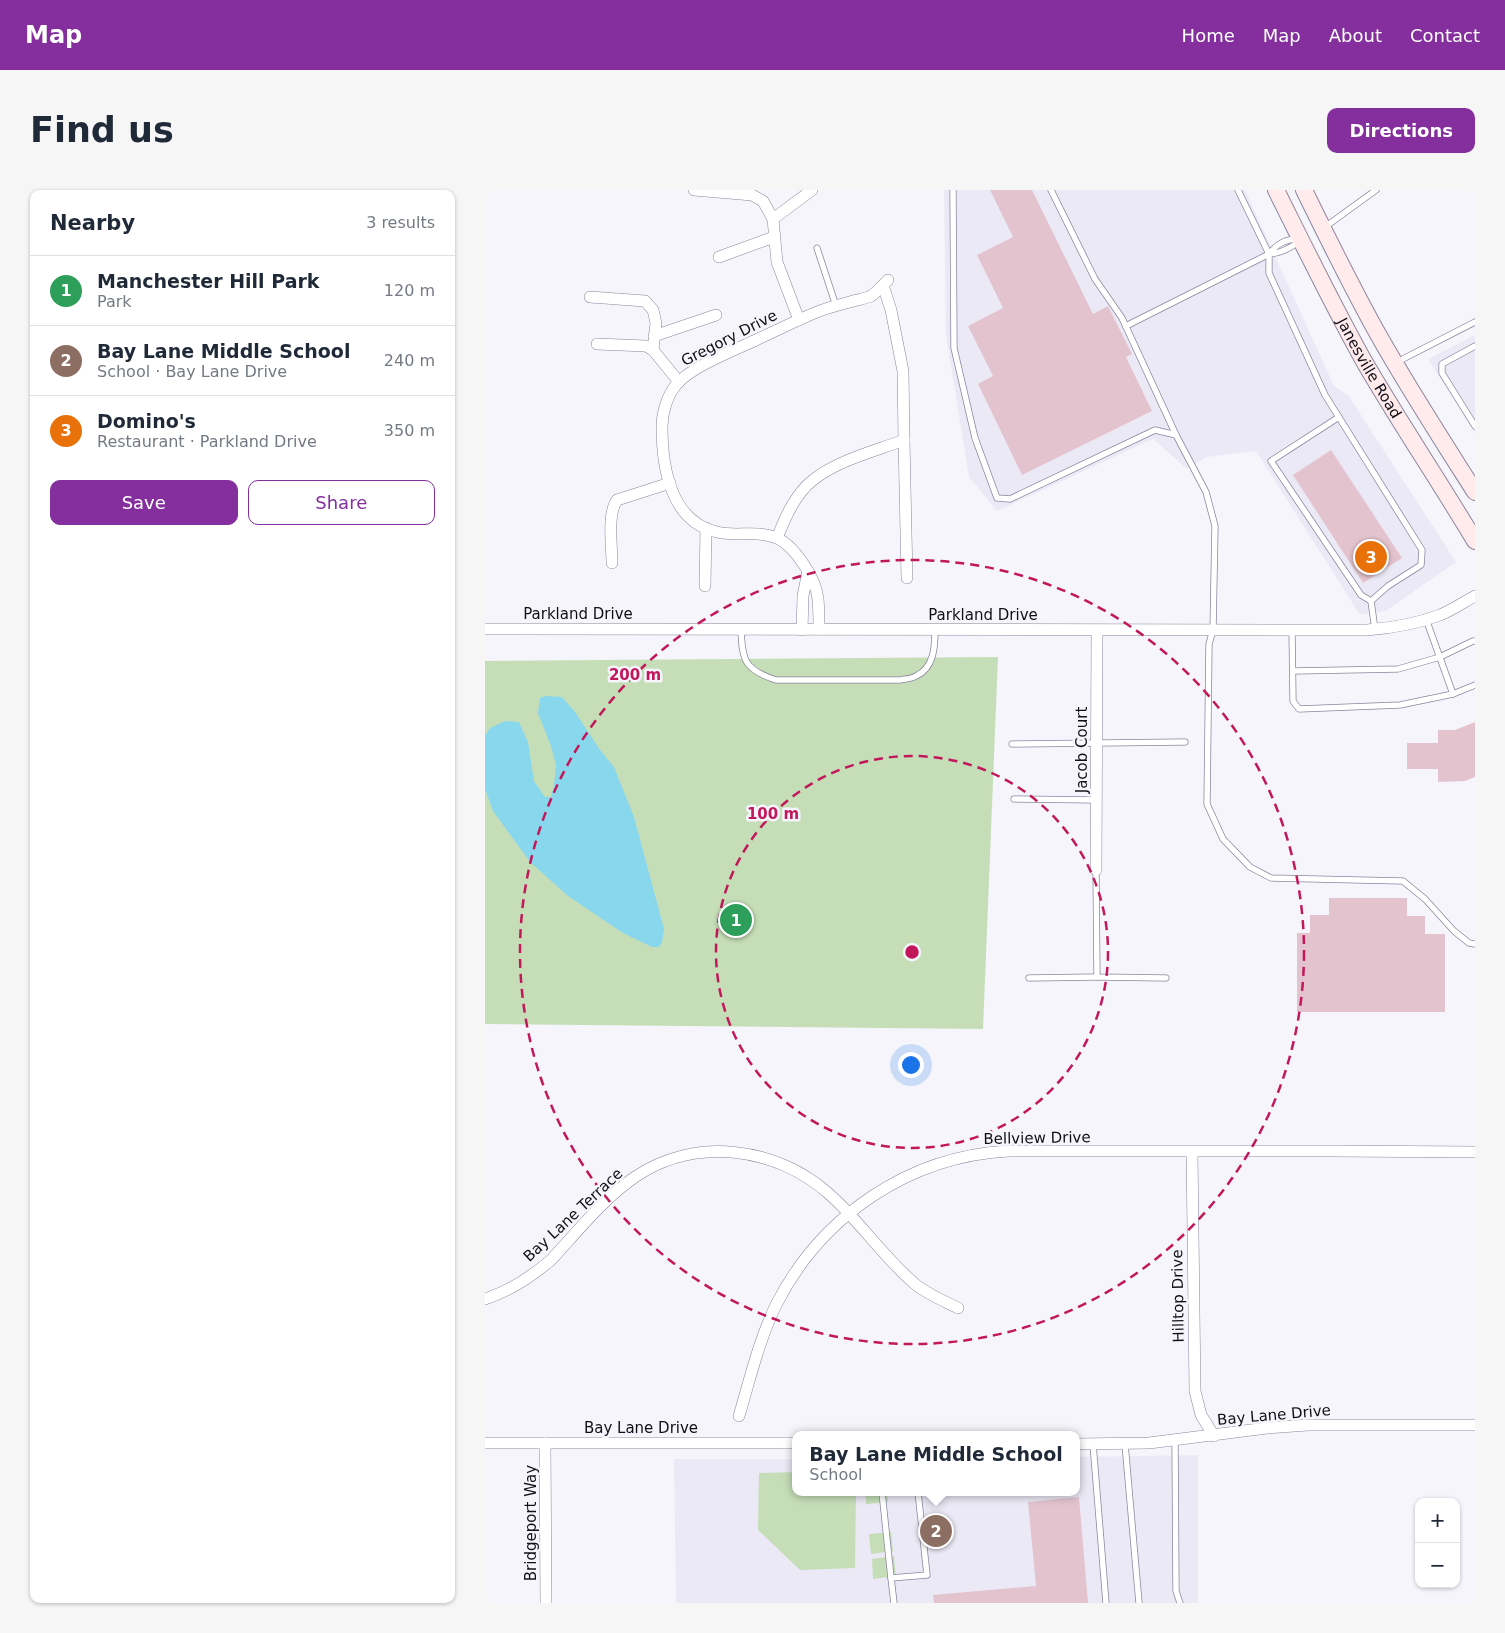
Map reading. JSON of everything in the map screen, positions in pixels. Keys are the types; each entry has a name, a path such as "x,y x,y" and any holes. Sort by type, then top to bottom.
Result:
{"main road":[{"name":"Janesville Road","path":"1276,190 1364,361 1401,424 1475,541"},
{"name":"Janesville Road","path":"1304,190 1378,335 1475,492"},
{"path":"1301,239 1323,229"}],"street":[{"path":"694,190 752,195 763,200 773,219 777,262 799,320"},
{"path":"773,219 812,190"},
{"path":"719,257 774,237"},
{"name":"Gregory Drive","path":"819,629 818,597 808,571 795,552 785,542 762,533 717,532 695,523 683,512 674,496 666,469 663,447 663,413 670,393 684,377 714,360 818,311 871,296 885,283 903,371 904,440"},
{"path":"590,297 645,301 653,310 656,323 653,350"},
{"path":"654,336 715,315"},
{"path":"597,344 646,346 653,350 679,382"},
{"path":"777,538 786,516 797,498 812,480 832,467 904,440 907,578"},
{"path":"612,563 612,514 617,500 670,482"},
{"path":"705,586 706,528"},
{"path":"802,630 803,596 808,571"},
{"name":"Parkland Drive","path":"485,629 1375,630 1390,628 1442,614 1475,596"},
{"name":"Jacob Court","path":"1096,870 1097,630"},
{"name":"Bellview Drive","path":"739,1416 765,1332 789,1281 805,1258 847,1214 885,1187 934,1165 980,1154 1009,1152 1334,1150 1475,1152"},
{"name":"Bay Lane Terrace","path":"485,1299 515,1286 540,1269 551,1260 610,1198 636,1176 660,1164 687,1155 715,1151 762,1157 783,1164 805,1176 829,1194 883,1252 917,1285 958,1308"},
{"name":"Hilltop Drive","path":"1192,1152 1195,1391 1201,1416 1214,1436"},
{"name":"Bay Lane Drive","path":"1080,1444 1149,1443 1267,1428 1307,1425 1475,1425"},
{"name":"Bay Lane Drive","path":"485,1443 792,1443"},
{"name":"Bridgeport Way","path":"545,1443 546,1603"}],"lane":[{"path":"953,190 954,348 975,438 997,498 1010,499 1155,430 1176,435"},
{"path":"1051,190 1095,279 1123,318 1176,435 1205,492 1215,526 1213,630 1209,644 1207,804 1223,839 1250,867 1271,878 1403,881 1425,899 1469,944 1475,944"},
{"path":"1238,190 1269,254 1269,273 1325,395 1422,550 1421,565 1388,586 1371,600"},
{"path":"1323,229 1376,190"},
{"path":"1126,326 1269,254 1276,245 1290,239 1301,239"},
{"path":"817,248 836,306"},
{"path":"1395,363 1475,322"},
{"path":"1475,346 1442,364 1442,373 1475,426"},
{"path":"1339,417 1271,461 1361,595 1371,600"},
{"path":"1371,600 1375,630"},
{"path":"1426,619 1453,694"},
{"path":"741,630 741,652 748,665 760,675 776,680 900,680 915,677 927,668 932,657 935,630"},
{"path":"1292,630 1293,701 1299,709 1400,705 1453,694 1475,685"},
{"path":"1293,671 1398,669 1440,657 1473,641 1475,642"},
{"path":"1012,744 1185,742"},
{"path":"1014,799 1097,800"},
{"path":"1096,870 1097,977"},
{"path":"1029,978 1165,978"},
{"path":"1175,1440 1176,1591 1179,1603"},
{"path":"1093,1444 1106,1603"},
{"path":"1125,1444 1139,1603"},
{"path":"882,1496 894,1603"},
{"path":"891,1578 927,1575 918,1496"}],"shaded area":[{"path":"944,190 1245,190 1334,386 1348,395 1456,562 1386,611 1360,615 1256,451 1207,457 1187,469 1153,439 997,511 969,477 946,335"},
{"path":"1475,335 1475,434 1428,359"},
{"path":"1198,1455 1198,1603 676,1603 674,1459 792,1459 792,1496 1080,1496 1080,1457"}],"green space":[{"path":"998,657 983,1029 485,1024 485,661"},
{"path":"792,1472 792,1496 856,1496 855,1568 800,1570 758,1530 759,1473"},
{"path":"865,1496 887,1496 888,1502 866,1504"},
{"path":"891,1532 893,1551 871,1554 869,1534"},
{"path":"894,1556 896,1576 873,1579 872,1559"}],"water":[{"path":"545,696 562,697 614,767 634,817 664,929 662,942 659,947 652,947 623,933 568,896 530,862 493,811 485,789 485,736 490,728 505,721 519,722 528,742 534,781 545,797 551,797 556,765 538,713 540,698"}],"building":[{"path":"990,190 1032,190 1093,314 1108,306 1132,354 1126,357 1152,411 1022,475 978,384 993,376 968,326 1003,308 977,255 1013,237"},
{"path":"1331,450 1402,558 1363,583 1293,475"},
{"path":"1475,722 1475,777 1465,781 1438,782 1438,769 1407,769 1407,743 1438,743 1438,730 1455,730"},
{"path":"1329,898 1407,898 1407,916 1425,916 1425,934 1445,934 1445,1012 1297,1012 1297,933 1310,933 1310,915 1329,915"},
{"path":"1079,1497 1088,1603 934,1603 933,1595 1036,1586 1028,1502"}],"place":[{"name":"Domino's","path":"1371,557"},
{"name":"Manchester Hill Park","path":"736,920"},
{"name":"Bay Lane Middle School","path":"936,1531"}]}
